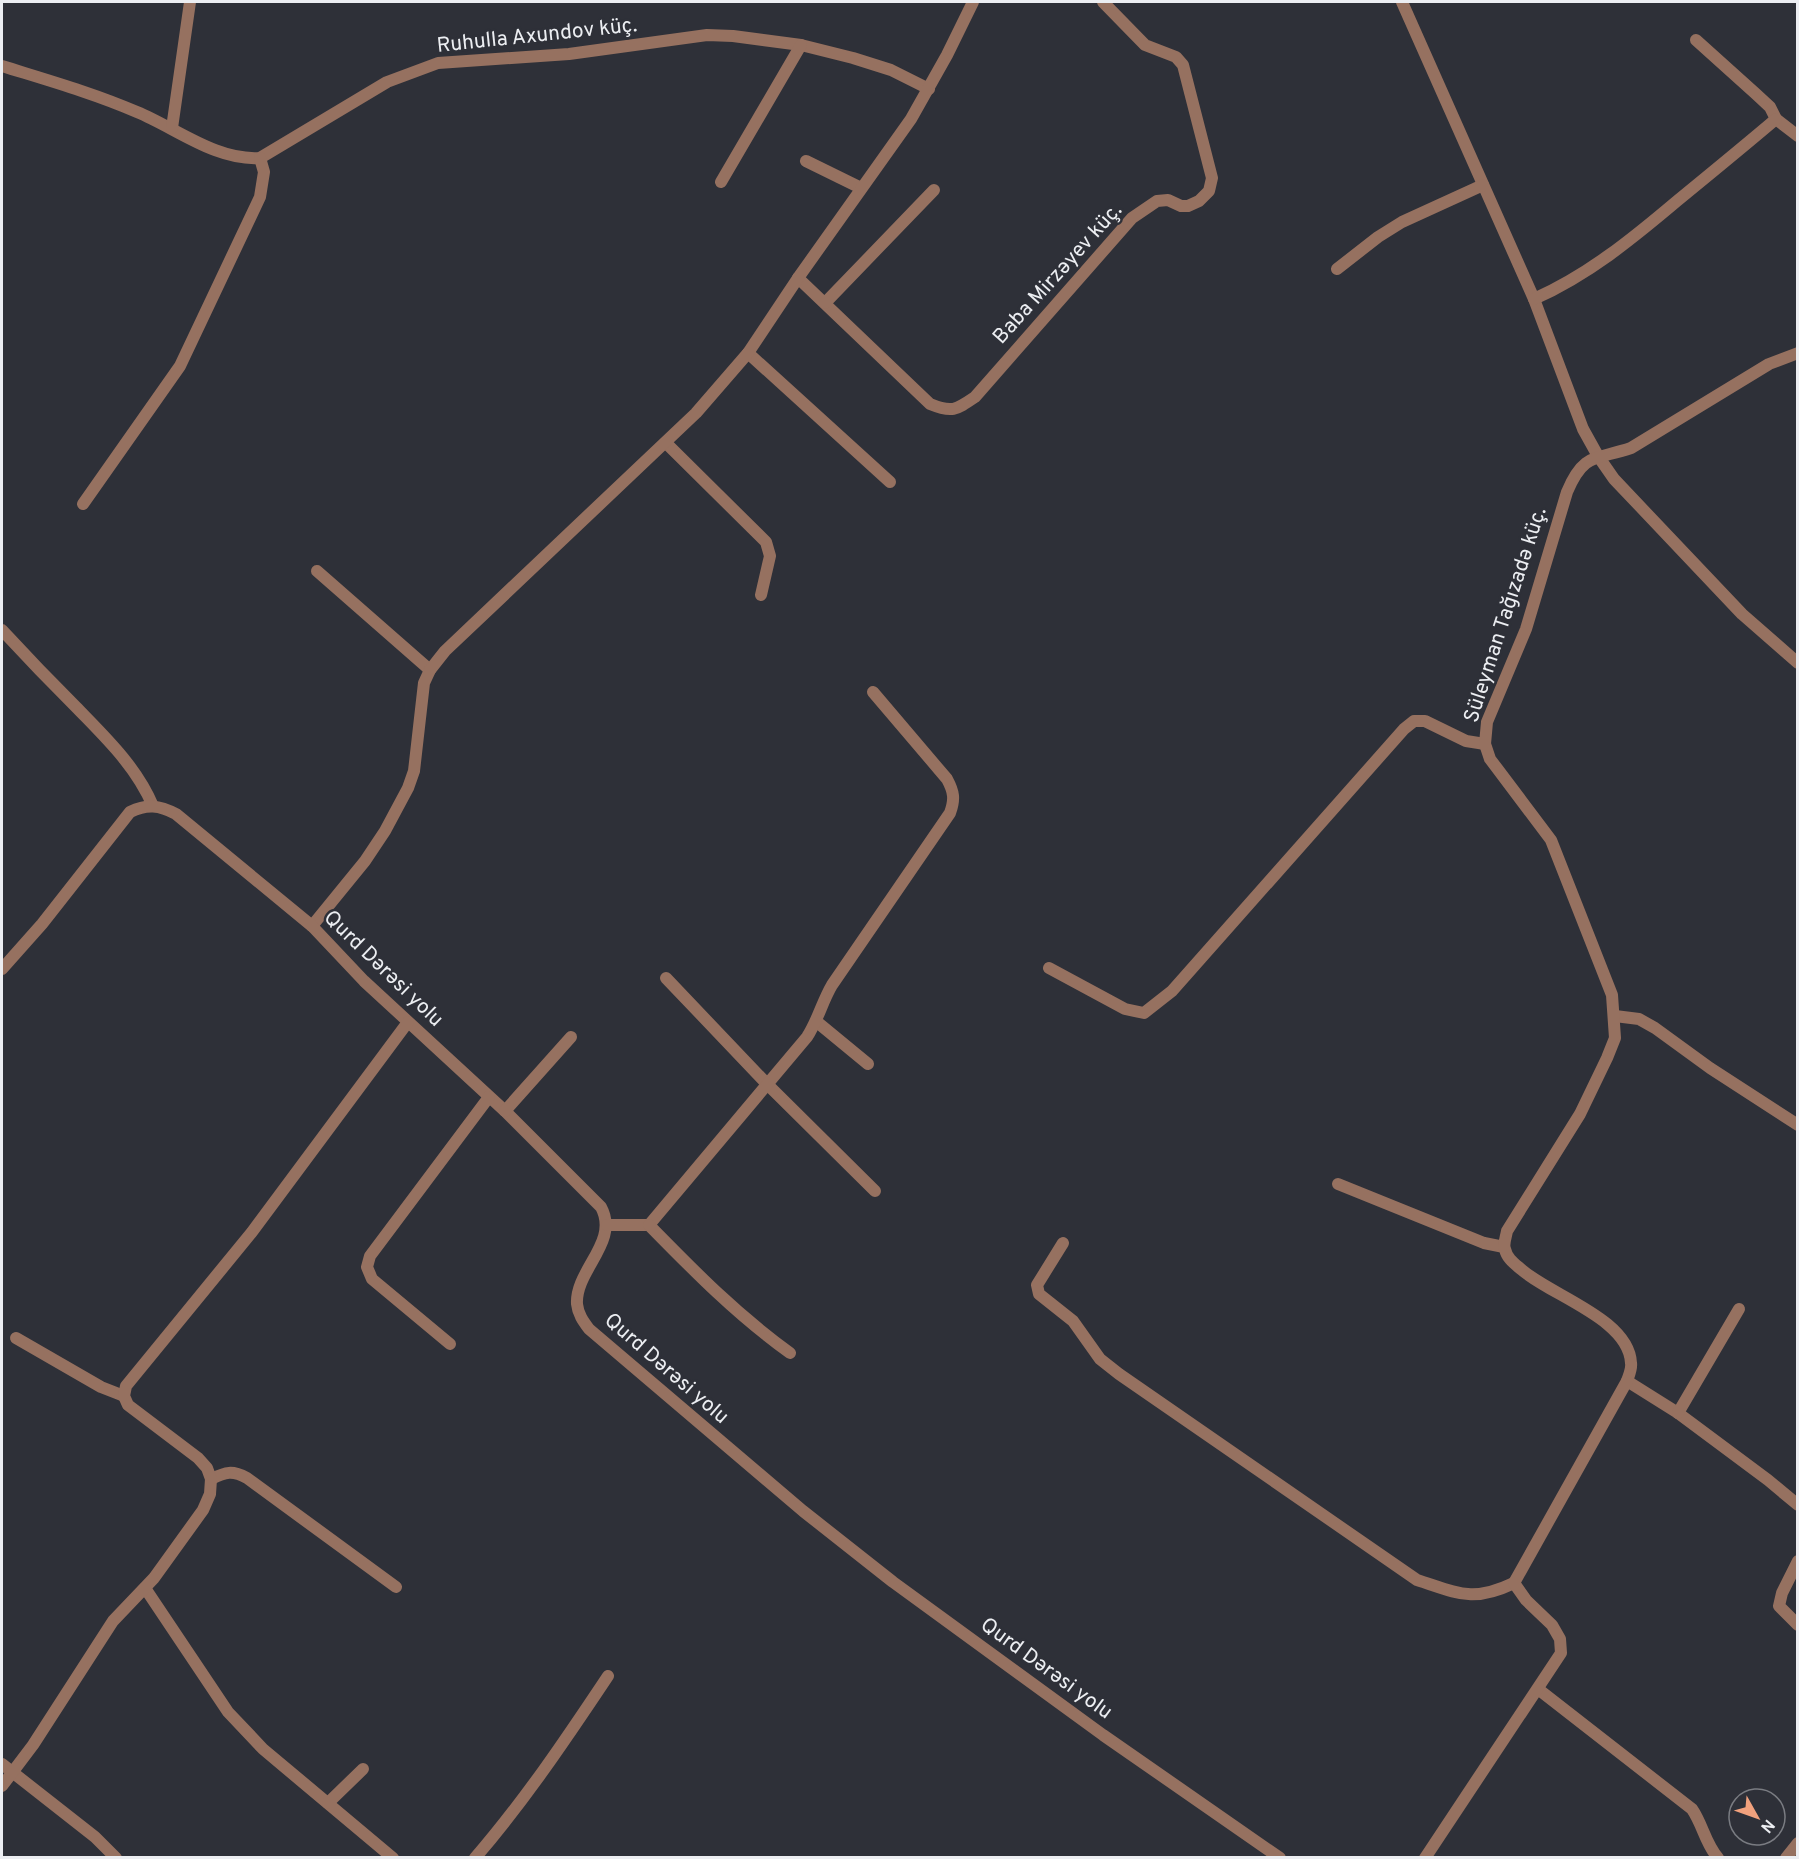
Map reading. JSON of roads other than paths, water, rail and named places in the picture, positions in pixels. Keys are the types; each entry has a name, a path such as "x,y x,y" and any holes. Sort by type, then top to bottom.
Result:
{"street":[{"path":"171,128 190,2"},
{"path":"312,926 365,861 385,831 408,788 414,771 424,683 430,670 445,651 666,443 696,413 748,353 798,278 911,119 973,2"},
{"name":"Baba Mirzəyev küç.","path":"798,278 930,404 946,410 958,409 975,397 1132,218 1157,201 1168,200 1181,206 1188,206 1199,201 1209,191 1212,178 1183,65 1176,57 1145,45 1103,2"},
{"path":"1402,2 1534,299 1583,429 1598,456 1614,479 1742,614 1797,663"},
{"name":"Ruhulla Axundov küç.","path":"260,158 387,82 438,63 569,54 707,35 801,45 891,70 928,89"},
{"path":"1696,40 1770,107 1776,119 1797,136"},
{"path":"721,182 801,45"},
{"path":"2,66 136,112 219,152 243,159 260,158 264,172 261,197 180,366 83,504"},
{"path":"1534,299 1564,285 1639,233 1776,119"},
{"path":"806,161 861,188"},
{"path":"1337,269 1378,237 1402,222 1483,185"},
{"path":"825,303 934,190"},
{"path":"748,353 890,482"},
{"name":"Süleyman Tağızadə küç.","path":"1504,1247 1507,1231 1580,1114 1603,1067 1615,1038 1615,1016 1612,995 1551,840 1490,759 1485,744 1487,722 1526,629 1574,474 1583,464 1598,456 1631,448 1769,364 1797,353"},
{"path":"666,443 766,542 770,556 760,596"},
{"path":"317,571 430,670"},
{"path":"2,630 106,738 133,770 153,806 141,807 130,812 42,924 2,969"},
{"path":"649,1225 807,1037 817,1022 824,998 832,985 950,813 954,801 953,790 946,779 873,692"},
{"path":"1049,968 1125,1009 1144,1013 1172,991 1404,729 1414,721 1425,721 1466,741 1485,744"},
{"name":"Qurd Dərəsi yolu","path":"153,806 162,807 191,825 312,926 364,981 505,1111 602,1207 607,1225 603,1240 579,1290 577,1304 580,1317 589,1329 803,1511 893,1582 1103,1735 1280,1857"},
{"path":"666,978 767,1084 875,1191"},
{"path":"1615,1016 1639,1020 1655,1028 1710,1068 1797,1125"},
{"path":"2,1785 7,1768 43,1730 90,1653 123,1609 146,1588 203,1510 210,1494 211,1479 207,1468 198,1458 128,1405 124,1396 126,1386 131,1377 252,1232 408,1022"},
{"path":"817,1022 868,1064"},
{"path":"505,1111 571,1037"},
{"path":"450,1344 372,1279 367,1267 370,1256 489,1097"},
{"path":"1062,1243 1037,1285 1039,1294 1072,1321 1100,1359 1417,1580 1461,1594 1481,1595 1496,1592 1514,1583 1627,1381 1632,1365 1629,1350 1621,1335 1599,1318 1527,1275 1508,1259 1504,1247 1484,1243 1338,1184"},
{"path":"607,1225 649,1225 710,1287 752,1325 790,1353"},
{"path":"1678,1413 1739,1309"},
{"path":"16,1338 101,1387 124,1396"},
{"path":"1627,1381 1678,1413 1768,1480 1797,1505"},
{"path":"211,1479 227,1472 236,1472 247,1478 396,1587"},
{"path":"1797,1561 1782,1593 1779,1606 1797,1625"},
{"path":"1425,1857 1561,1653 1560,1639 1552,1625 1526,1600 1514,1583"},
{"path":"146,1588 228,1712 263,1749 393,1857"},
{"path":"475,1857 544,1771 608,1676"},
{"path":"1538,1689 1692,1809 1701,1821 1707,1844 1718,1857"},
{"path":"7,1768 95,1837 116,1857"},
{"path":"328,1803 363,1769"},
{"path":"1786,1857 1797,1843"}]}
